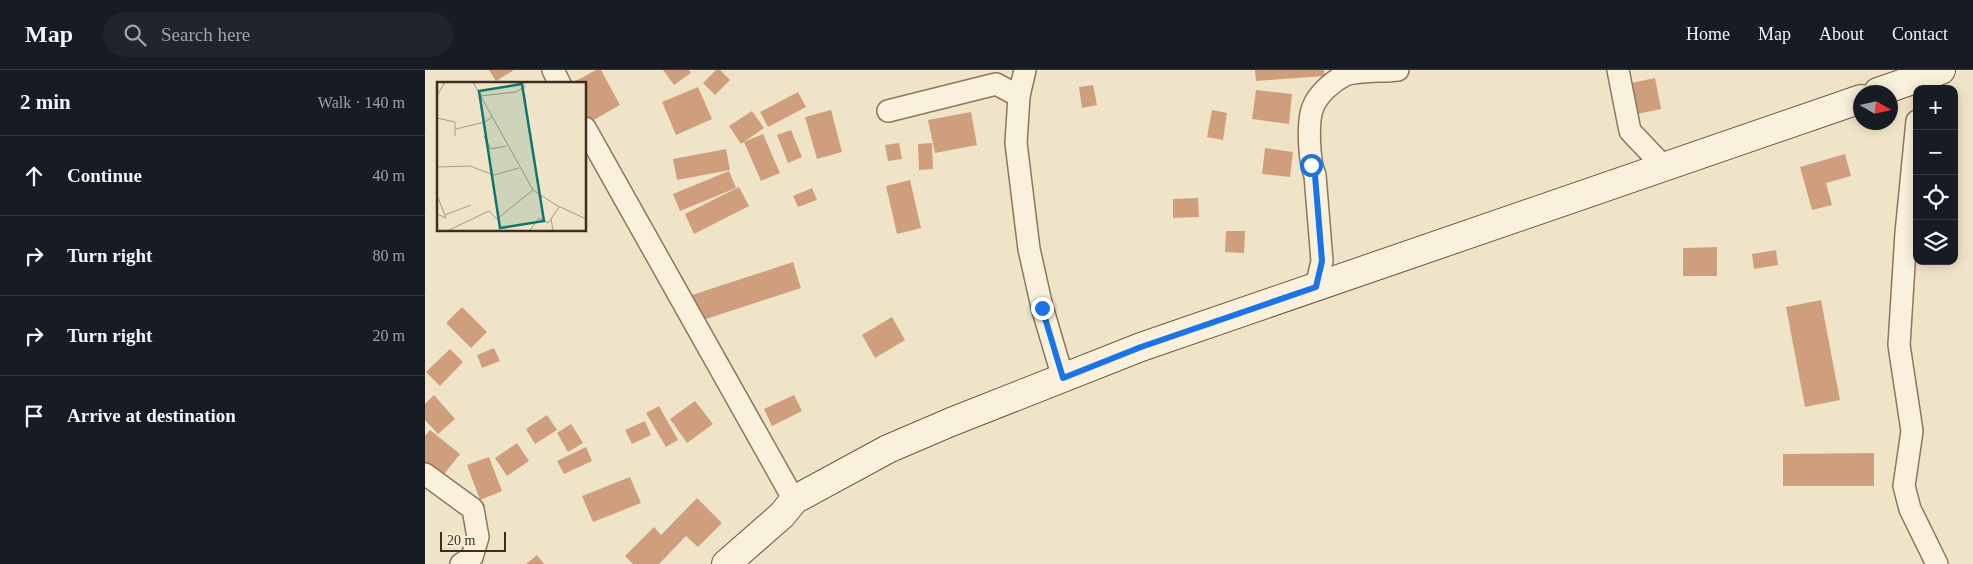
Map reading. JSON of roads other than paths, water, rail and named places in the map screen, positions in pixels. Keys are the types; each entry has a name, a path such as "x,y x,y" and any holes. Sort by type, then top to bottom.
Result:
{"street":[{"path":"553,70 559,82"},
{"path":"1025,70 1019,96 1015,143 1029,249 1042,308 1063,378"},
{"path":"1316,287 1322,261 1315,175 1311,165 1313,107 1327,87 1346,75 1366,70 1398,70"},
{"path":"1618,70 1630,131 1664,167"},
{"path":"1898,87 1926,79"},
{"path":"888,111 996,84 1019,96"},
{"path":"726,564 783,515 794,500 888,449 951,422 1141,347 1853,102"},
{"path":"586,130 794,500"},
{"path":"1916,130 1906,233 1899,345 1912,431 1904,486 1910,508 1937,564"},
{"path":"425,474 473,508 478,537 472,557 461,564"}]}
